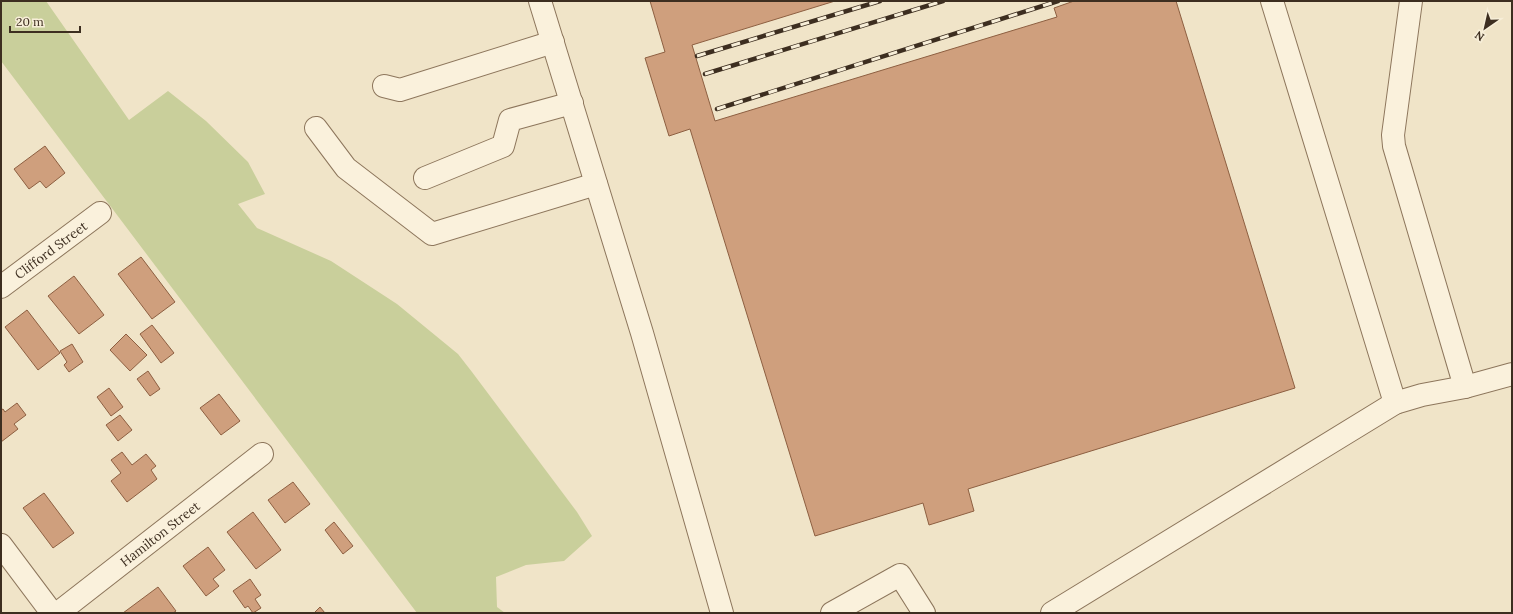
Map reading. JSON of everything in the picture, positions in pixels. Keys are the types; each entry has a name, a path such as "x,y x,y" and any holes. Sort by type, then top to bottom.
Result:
{"street":[{"path":"540,1 642,333 721,613"},
{"path":"1272,1 1395,403"},
{"path":"1411,1 1393,134 1394,146 1465,387"},
{"path":"384,86 400,90 553,42"},
{"path":"425,178 503,146 510,120 572,103"},
{"path":"316,128 346,168 432,234 596,184"},
{"name":"Clifford Street","path":"1,287 100,213"},
{"path":"1052,613 1395,403 1422,395 1465,387 1512,374"},
{"name":"Hamilton Street","path":"58,613 262,454"},
{"path":"1,545 52,613"},
{"path":"832,613 900,575 924,613"}],"green space":[{"path":"1,1 46,1 129,120 168,91 206,121 248,162 265,194 238,204 257,228 331,261 397,304 458,354 577,512 592,536 564,561 526,565 496,577 497,607 505,613 417,613 1,61"}],"building":[{"path":"650,1 835,1 692,45 715,121 1057,17 1054,8 1074,1 1176,1 1295,388 968,489 974,511 929,525 923,503 815,536 690,129 669,136 645,58 665,52"},
{"path":"45,146 65,173 46,188 40,181 29,189 14,169"},
{"path":"141,257 175,302 152,319 118,274"},
{"path":"74,276 104,315 79,334 48,296"},
{"path":"27,310 60,353 38,370 5,327"},
{"path":"152,325 174,353 161,363 140,334"},
{"path":"126,334 147,355 130,371 110,350"},
{"path":"72,344 83,362 69,372 64,365 67,362 60,351"},
{"path":"148,371 160,389 150,396 137,379"},
{"path":"109,388 123,407 111,416 97,397"},
{"path":"219,394 240,421 221,435 200,408"},
{"path":"17,403 26,415 14,424 18,429 1,442 1,410 3,409 5,412"},
{"path":"120,415 132,430 118,441 106,425"},
{"path":"122,452 132,465 146,454 156,466 151,470 157,479 127,502 111,481 121,473 111,460"},
{"path":"293,482 310,504 285,523 268,500"},
{"path":"44,493 74,533 53,548 23,508"},
{"path":"253,512 281,550 256,569 227,532"},
{"path":"334,522 353,546 343,554 325,530"},
{"path":"208,547 225,570 213,579 219,586 206,596 183,566"},
{"path":"250,579 261,595 255,599 261,608 253,613 248,606 245,608 233,591"},
{"path":"158,587 176,611 173,613 123,613"},
{"path":"320,607 325,613 314,613"}],"railway":[{"path":"697,56 880,1"},
{"path":"705,74 943,1"},
{"path":"717,109 1058,1"}]}
